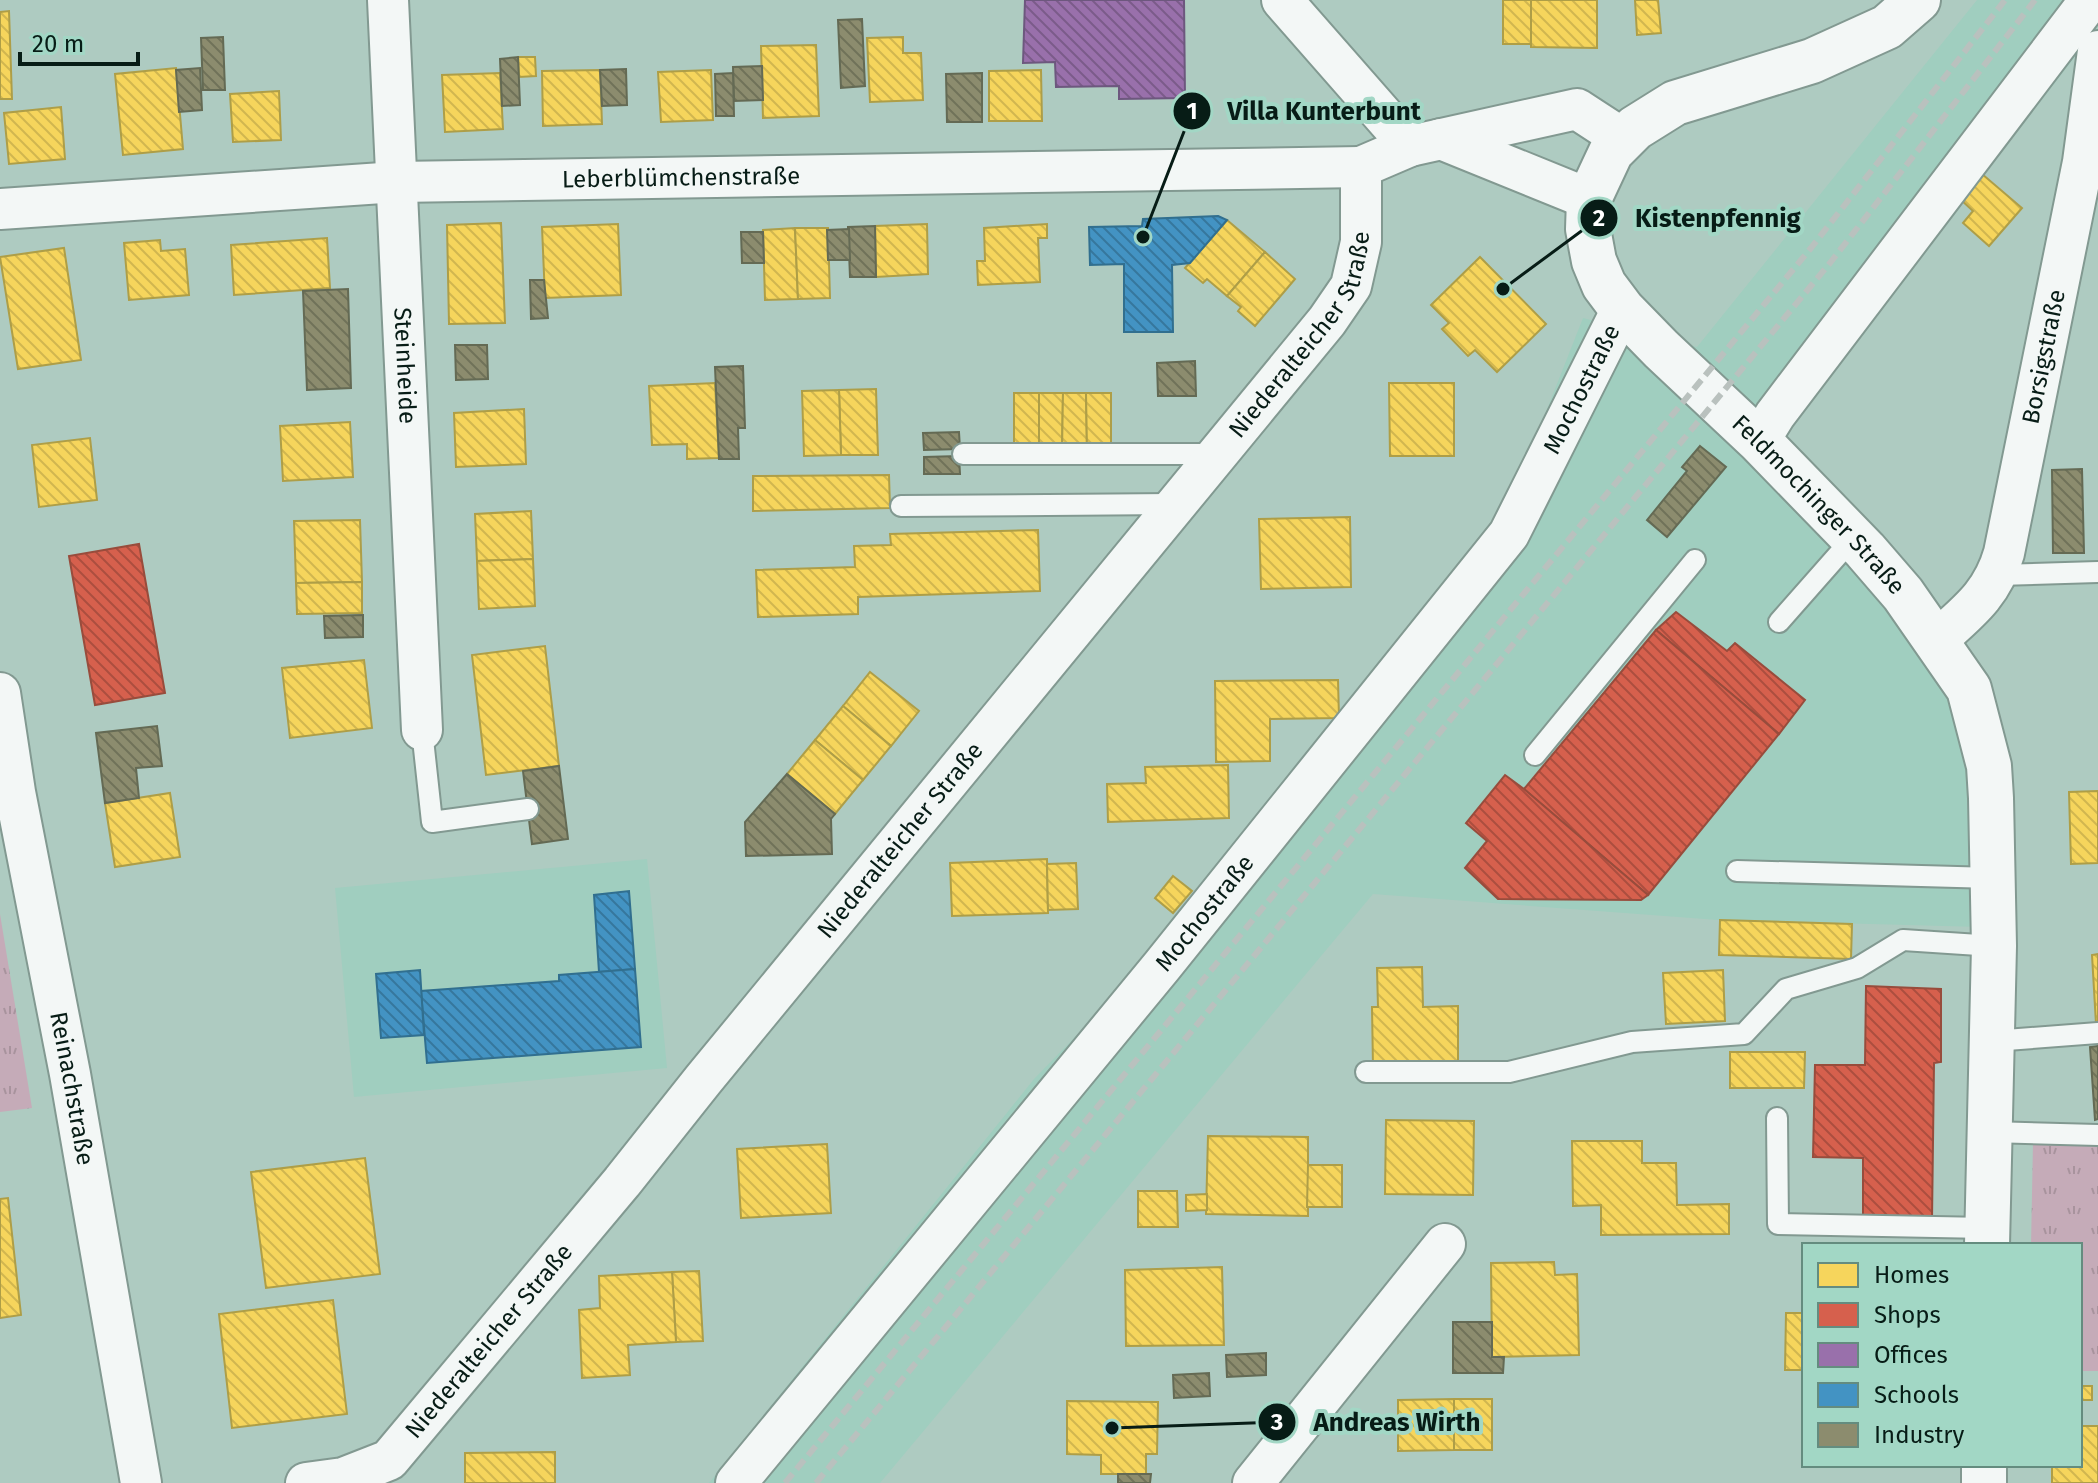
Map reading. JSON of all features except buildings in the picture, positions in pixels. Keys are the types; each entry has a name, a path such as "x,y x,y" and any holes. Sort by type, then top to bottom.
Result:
{"main road":[{"name":"Feldmochinger Straße","path":"1918,0 1887,27 1812,61 1663,108 1635,128 1611,152 1589,199 1588,229 1594,261 1604,285 1622,309 1759,441 1853,538 1903,594 1969,689 1989,766 1993,878 1993,1041 1987,1236"}],"street":[{"name":"Steinheide","path":"388,0 422,730"},
{"path":"1282,0 1425,142 1589,199"},
{"path":"1759,441 1775,415 2090,0"},
{"name":"Borsigstraße","path":"1937,640 1983,598 1998,575 2062,272 2098,63"},
{"path":"1361,167 1425,142 1577,109 1623,139"},
{"name":"Leberblümchenstraße","path":"0,209 397,182 1361,167"},
{"name":"Niederalteicher Straße","path":"306,1483 343,1478 389,1460 622,1182 1174,504 1219,454 1327,321 1351,286 1361,242 1361,167"},
{"name":"Mochostraße","path":"736,1483 1162,966 1509,534 1622,309"},
{"name":"Reinachstraße","path":"0,693 15,792 70,1074 141,1483"},
{"path":"1253,1483 1445,1244"}],"lane":[{"path":"963,454 1219,454"},
{"path":"901,506 1174,504"},
{"path":"1779,622 1853,538"},
{"path":"1535,755 1695,560"},
{"path":"1998,575 2098,572"},
{"path":"422,730 432,822 528,809"},
{"path":"1737,871 1993,878"},
{"path":"1366,1072 1509,1072 1632,1042 1744,1034 1786,989 1857,968 1903,940 1994,946"},
{"path":"1993,1041 2098,1033"},
{"path":"1777,1118 1778,1224 1987,1236"},
{"path":"1990,1132 2098,1135"}],"shaded area":[{"path":"1977,0 2098,0 2098,27 1773,448 1920,603 1972,736 1980,927 1718,920 1373,894 880,1483 709,1483 1034,1079 1165,945 1512,498 1583,318 1697,347"},
{"path":"647,859 667,1068 354,1097 335,888"}],"green space":[{"path":"0,914 32,1108 0,1112"},
{"path":"2033,1142 2098,1143 2098,1371 2082,1371 2082,1243 2031,1243"}],"railway":[{"path":"785,1483 1811,248 2005,0"},
{"path":"816,1483 1830,263 2035,0"}],"place":[{"name":"Villa Kunterbunt","path":"1143,237"},
{"name":"Kistenpfennig","path":"1503,289"},
{"name":"Andreas Wirth","path":"1112,1428"}]}
